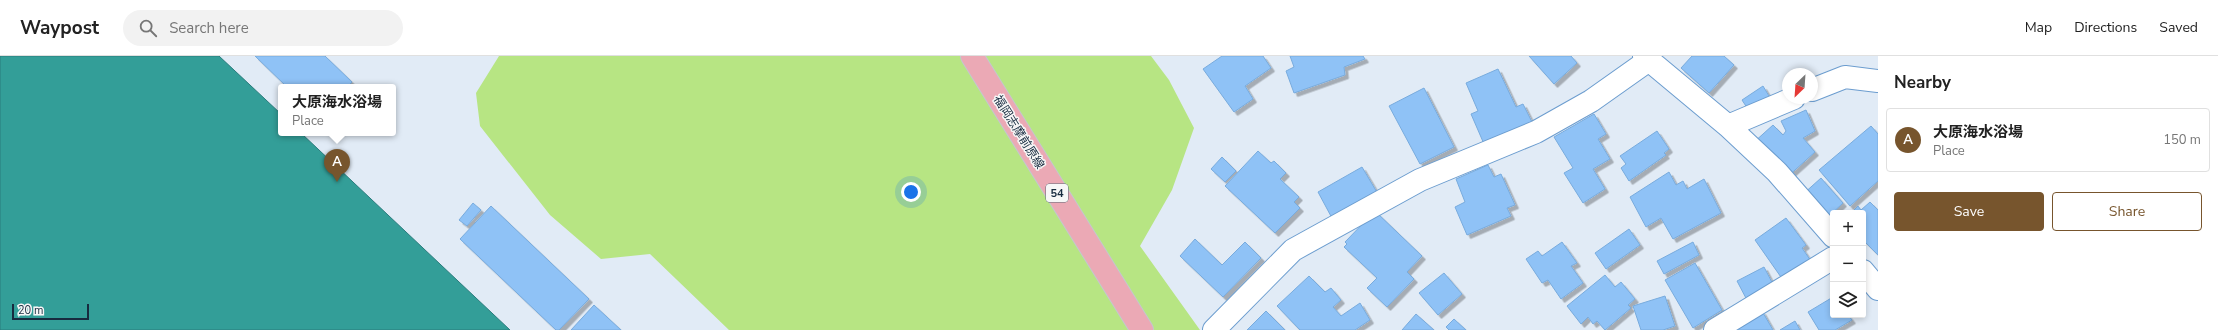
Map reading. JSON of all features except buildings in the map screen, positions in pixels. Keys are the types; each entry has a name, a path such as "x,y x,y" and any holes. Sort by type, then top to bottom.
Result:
{"main road":[{"name":"福岡志摩前原線","path":"972,56 1142,330"}],"street":[{"path":"1214,330 1293,250 1420,180 1536,132 1591,101 1647,58 1728,126 1777,172 1830,233"},
{"path":"1818,88 1844,77 1878,81"},
{"path":"1728,126 1782,103"},
{"path":"1715,330 1830,260"},
{"path":"1866,275 1878,289"}],"green space":[{"path":"499,56 1151,56 1169,80 1194,128 1172,190 1140,246 1200,330 729,330 650,254 601,259 550,215 480,126 476,93"}],"shaded area":[{"path":"0,56 219,56 278,111 278,136 304,136 510,330 0,330"}],"place":[{"name":"大原海水浴場","path":"337,182"}]}
